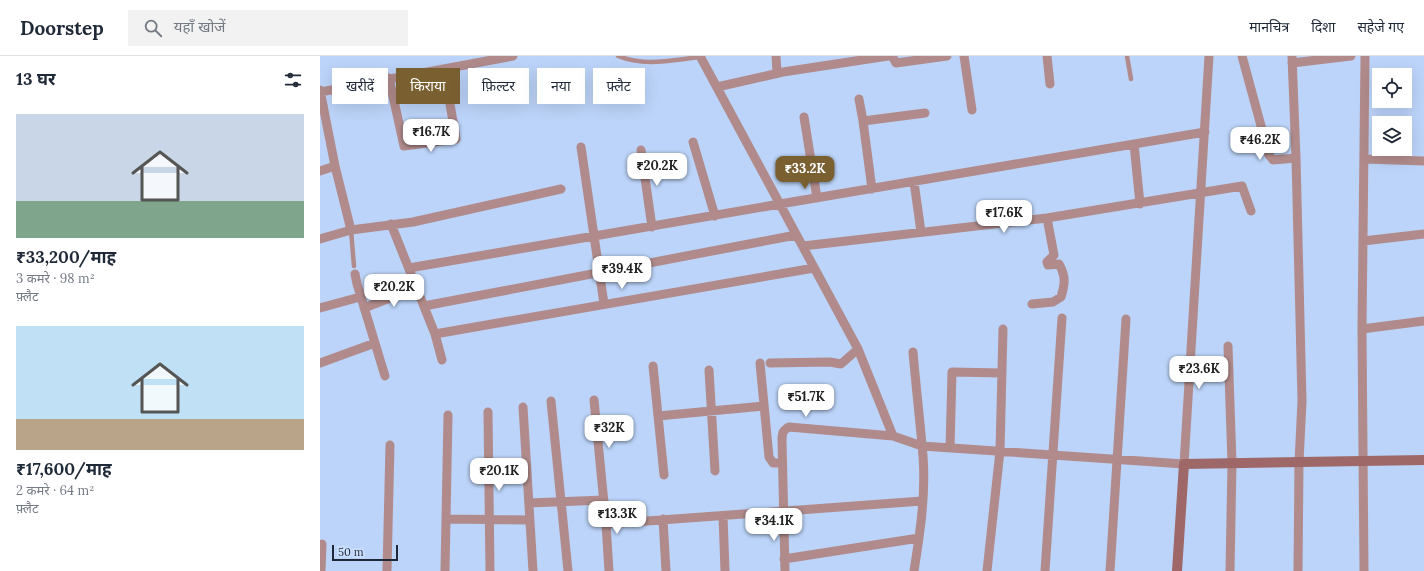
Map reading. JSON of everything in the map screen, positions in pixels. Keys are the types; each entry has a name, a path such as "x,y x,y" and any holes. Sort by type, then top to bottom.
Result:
{"street":[{"path":"458,56 460,66"},
{"path":"449,68 513,56"},
{"path":"700,56 858,349 893,436"},
{"path":"776,56 777,73"},
{"path":"717,87 832,60 888,56"},
{"path":"892,56 896,63 942,56"},
{"path":"964,56 972,110"},
{"path":"1047,56 1050,84"},
{"path":"1178,571 1209,56"},
{"path":"1242,56 1269,155 1273,160 1296,158"},
{"path":"1298,571 1299,462 1302,401 1292,60 1351,56"},
{"path":"1364,571 1362,329 1365,56"},
{"path":"351,230 335,166 320,91 396,77"},
{"path":"389,78 404,146 456,139 450,104"},
{"path":"859,99 872,189"},
{"path":"863,121 925,113"},
{"path":"804,117 817,198"},
{"path":"409,268 1205,132"},
{"path":"693,142 715,216"},
{"path":"1134,144 1140,204"},
{"path":"581,147 604,304"},
{"path":"641,150 652,227"},
{"path":"1364,159 1424,161"},
{"path":"320,171 335,166"},
{"path":"914,182 921,232"},
{"path":"803,246 1047,218 1201,194 1242,186 1252,211"},
{"path":"320,239 351,230 413,222 561,189"},
{"path":"1032,304 1053,302 1061,297 1065,284 1063,272 1059,264 1048,265 1047,262 1054,255 1047,218"},
{"path":"391,224 435,334 442,360"},
{"path":"1363,241 1424,234"},
{"path":"424,306 796,235"},
{"path":"435,334 814,268"},
{"path":"354,270 360,297 385,376"},
{"path":"364,308 416,288"},
{"path":"320,308 360,297"},
{"path":"1044,571 1062,318"},
{"path":"1110,571 1126,319"},
{"path":"1362,329 1424,321"},
{"path":"987,571 1000,451 1003,329"},
{"path":"320,363 375,343"},
{"path":"1228,346 1232,463 1230,571"},
{"path":"770,363 830,362 841,364 858,349"},
{"path":"913,352 924,484 914,571"},
{"path":"760,363 769,458 773,463 782,463"},
{"path":"653,366 664,475"},
{"path":"709,370 710,411 715,471"},
{"path":"950,448 952,372 1002,373"},
{"path":"594,400 606,524 608,571"},
{"path":"551,401 568,571"},
{"path":"658,416 764,406"},
{"path":"523,407 533,571"},
{"path":"488,412 490,571"},
{"path":"445,571 448,415"},
{"path":"785,571 782,433 789,427 893,436 922,446 1184,464 1424,460"},
{"path":"387,571 390,445"},
{"path":"529,503 604,500"},
{"path":"606,524 922,501"},
{"path":"723,516 725,571"},
{"path":"446,519 530,520"},
{"path":"663,519 666,571"},
{"path":"784,559 919,538"},
{"path":"321,571 322,544"}],"lane":[{"path":"618,56 631,61 644,63 700,56"},
{"path":"1127,56 1131,79"},
{"path":"351,230 354,270"}]}
